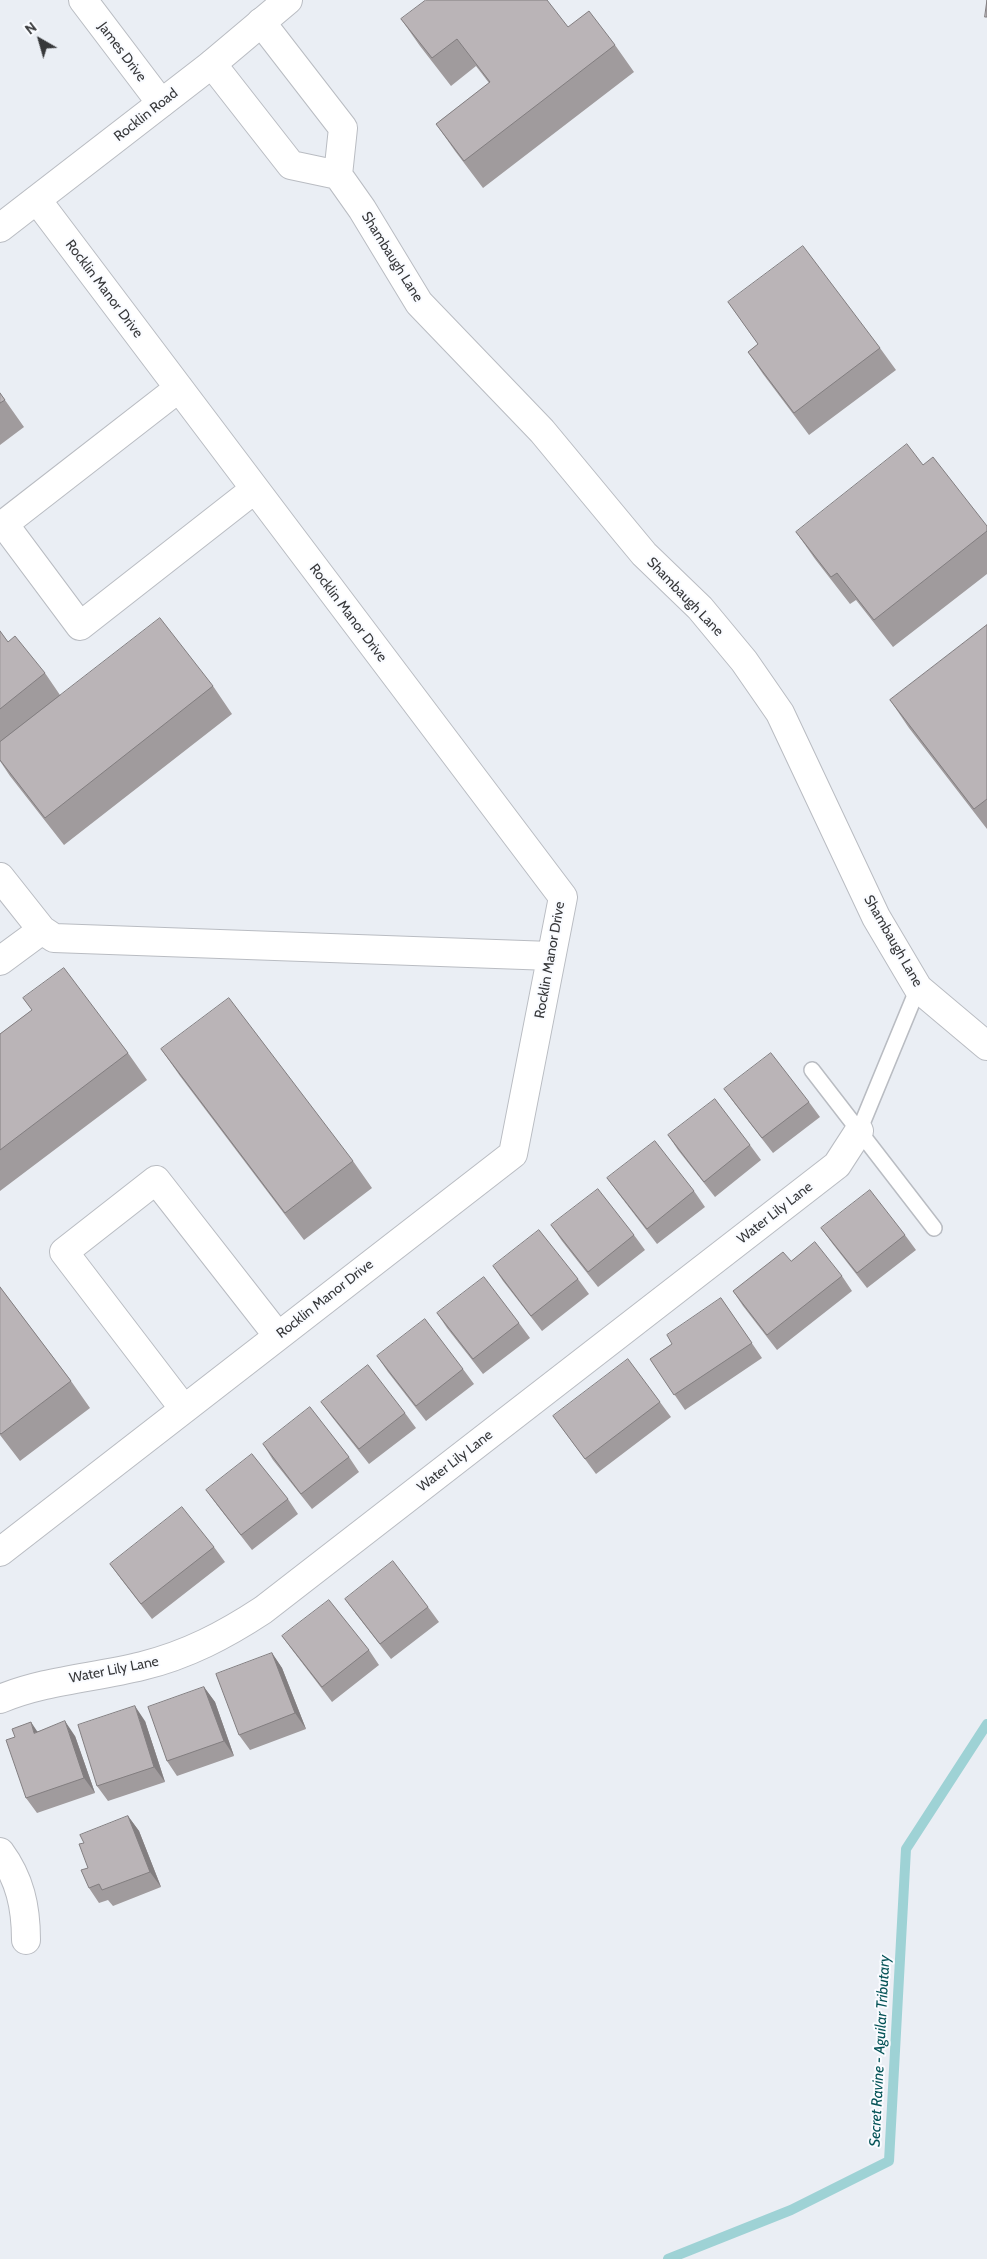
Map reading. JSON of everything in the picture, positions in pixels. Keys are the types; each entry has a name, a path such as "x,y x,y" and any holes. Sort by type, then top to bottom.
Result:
{"street":[{"name":"James Drive","path":"83,0 161,103"},
{"name":"Rocklin Road","path":"0,228 212,64 288,0"},
{"path":"212,64 291,165 338,174 343,128 261,22"},
{"name":"Shambaugh Lane","path":"338,174 362,208 419,303 542,430 644,554 700,608 744,661 780,713 876,917 918,988 987,1046"},
{"name":"Rocklin Manor Drive","path":"0,1552 513,1154 563,897 37,200"},
{"path":"179,388 4,524 80,626 255,489"},
{"path":"0,877 42,930 54,938 551,956"},
{"path":"0,961 42,930"},
{"name":"Water Lily Lane","path":"0,1699 43,1684 114,1672 174,1657 203,1645 263,1610 837,1165 859,1132"},
{"path":"184,1409 64,1252 156,1180 278,1336"},
{"path":"0,1852 13,1872 21,1892 26,1917 26,1940"}],"lane":[{"path":"859,1132 918,988"},
{"path":"812,1070 934,1228"}],"building":[{"path":"426,0 547,0 568,27 589,11 615,45 464,161 436,124 490,82 457,39 432,58 401,19"},
{"path":"987,0 987,17 985,17"},
{"path":"803,246 880,348 794,413 748,352 758,344 728,302"},
{"path":"0,393 5,400 0,403"},
{"path":"907,444 923,465 933,457 987,526 987,531 874,620 837,573 831,577 796,532"},
{"path":"160,618 213,686 45,818 0,760 0,742"},
{"path":"987,625 987,799 974,809 890,700"},
{"path":"0,631 8,642 15,636 45,673 0,709"},
{"path":"64,968 128,1053 0,1150 0,1034 32,1010 23,998"},
{"path":"229,998 353,1161 285,1213 161,1049"},
{"path":"771,1053 809,1102 762,1138 724,1089"},
{"path":"715,1099 750,1145 704,1182 668,1135"},
{"path":"655,1141 694,1191 647,1229 607,1178"},
{"path":"598,1189 634,1235 588,1272 551,1225"},
{"path":"870,1190 905,1235 857,1273 821,1228"},
{"path":"539,1230 578,1279 531,1316 493,1266"},
{"path":"815,1242 842,1276 767,1335 733,1291 783,1252 791,1261"},
{"path":"484,1277 519,1323 473,1359 437,1313"},
{"path":"0,1287 71,1381 1,1434 0,1433"},
{"path":"721,1298 752,1343 674,1395 650,1359 672,1344 667,1335"},
{"path":"425,1319 463,1369 416,1406 377,1356"},
{"path":"628,1359 660,1402 585,1459 553,1416"},
{"path":"368,1365 405,1413 359,1449 321,1402"},
{"path":"310,1407 349,1457 301,1494 263,1444"},
{"path":"252,1454 288,1499 241,1535 206,1490"},
{"path":"182,1507 214,1547 141,1604 110,1564"},
{"path":"393,1561 428,1607 380,1644 345,1599"},
{"path":"329,1600 369,1650 322,1687 282,1636"},
{"path":"272,1653 295,1713 239,1735 216,1674"},
{"path":"204,1687 224,1741 167,1761 148,1707"},
{"path":"135,1706 154,1767 97,1786 78,1725"},
{"path":"65,1721 84,1778 26,1798 6,1740 15,1737 12,1729 31,1722 34,1733"},
{"path":"128,1816 150,1872 102,1890 99,1884 89,1888 81,1870 88,1868 79,1844 84,1843 80,1835"}],"waterway":[{"name":"Secret Ravine - Aguilar Tributary","path":"668,2259 791,2210 889,2161 906,1849 987,1724"}]}
